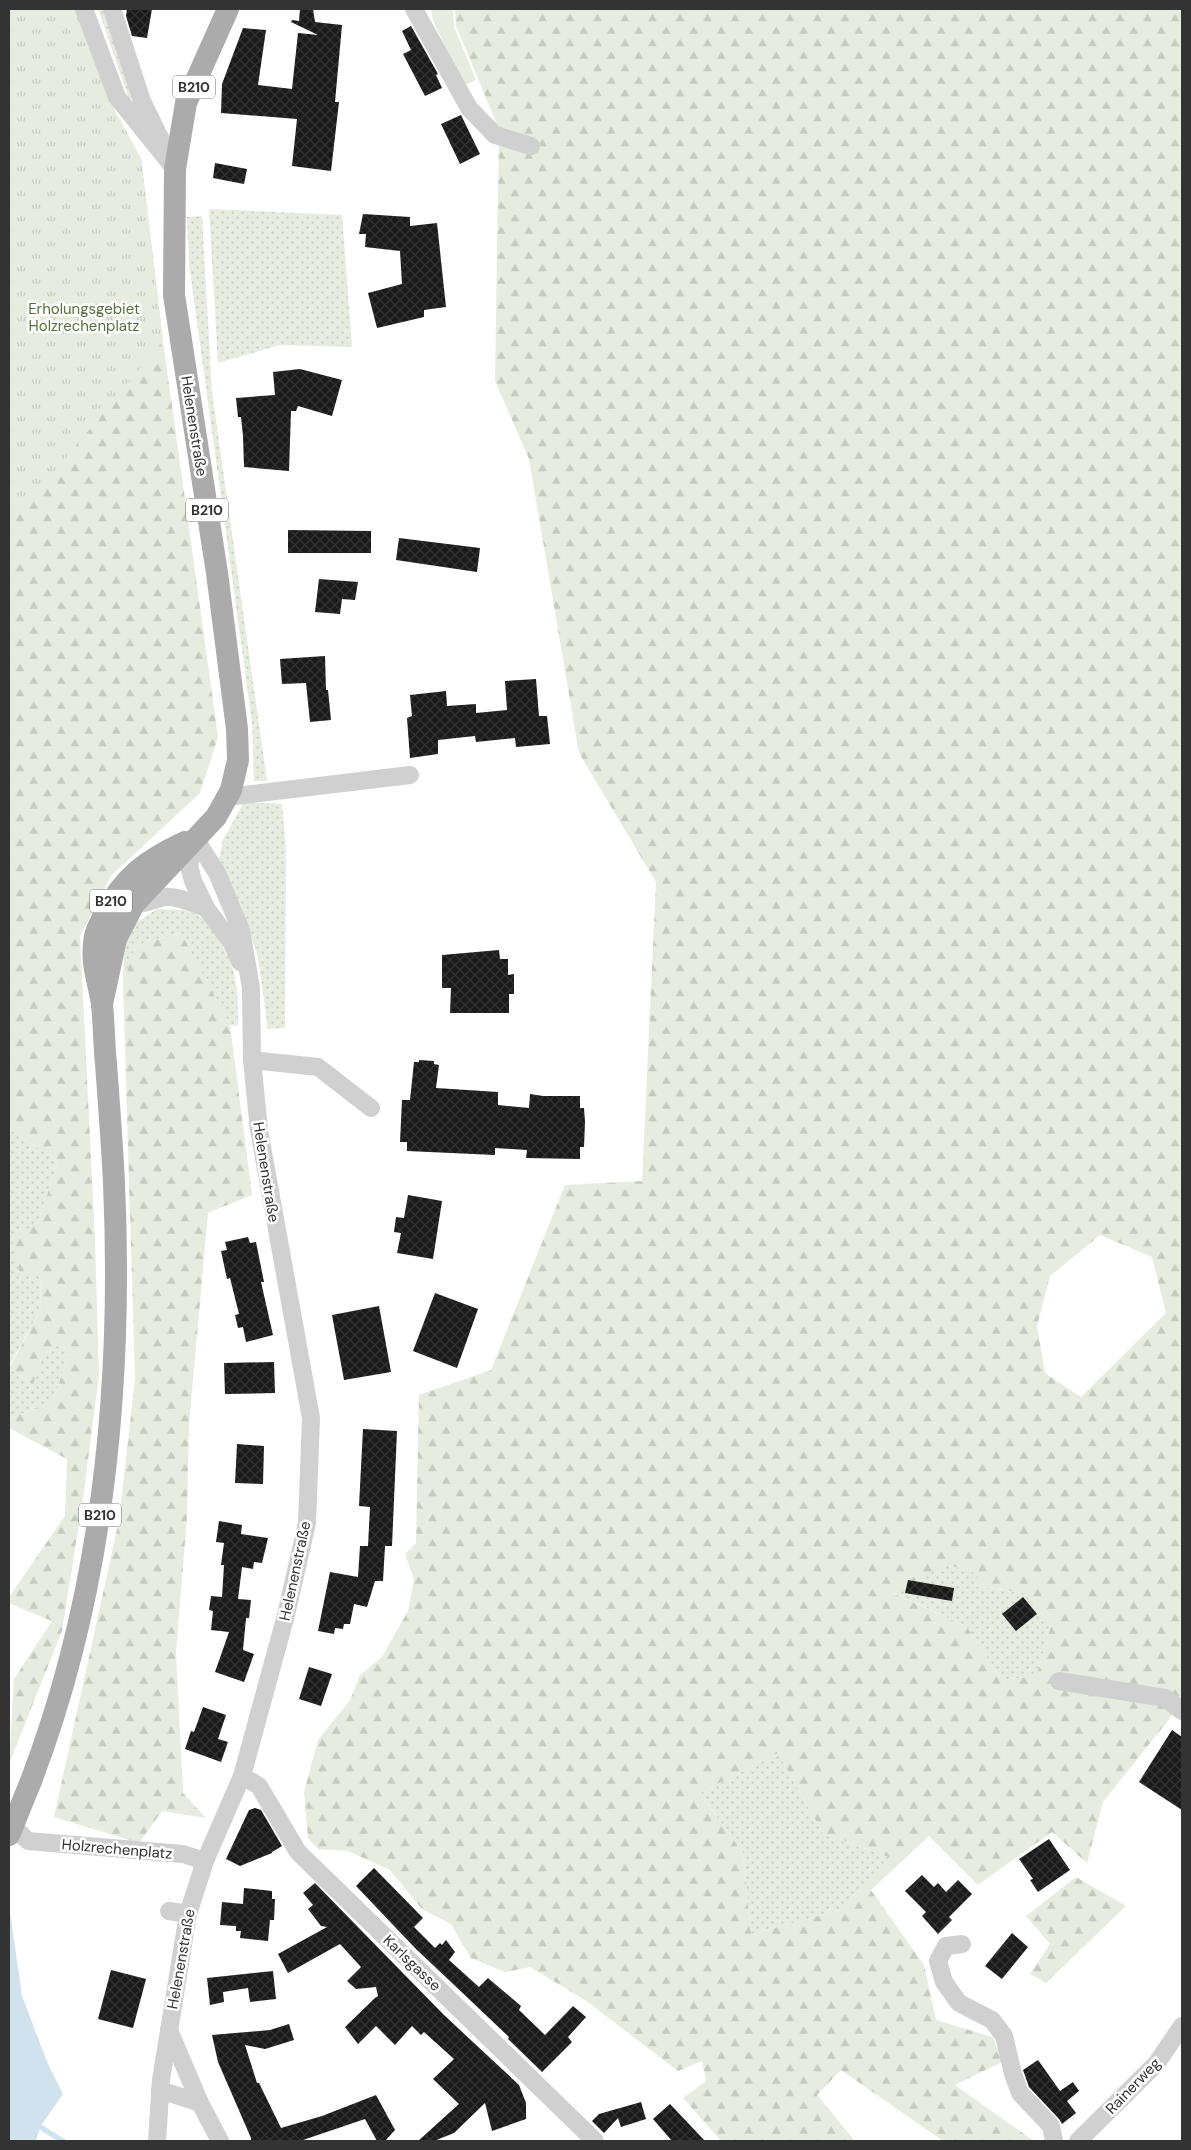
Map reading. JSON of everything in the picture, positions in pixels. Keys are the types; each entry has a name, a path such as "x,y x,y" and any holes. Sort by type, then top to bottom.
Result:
{"main road":[{"name":"Helenenstraße","path":"134,904 216,817 231,790 238,760 237,729 216,574 174,295 175,169 186,104 228,9"},
{"name":"B210","path":"18,1838 31,1781 49,1734 77,1635 97,1535 109,1439 115,1342 115,1241 112,1145 102,1004 92,960 96,933 111,900 130,877 157,855 195,838"},
{"name":"B210","path":"102,1004 116,938 134,904"}],"street":[{"path":"84,9 117,97 175,169"},
{"path":"112,9 142,101 175,169"},
{"path":"414,9 469,108 495,135 531,146"},
{"path":"227,797 410,775"},
{"name":"Helenenstraße","path":"195,838 190,866 193,881 206,908 232,943 250,988"},
{"name":"Helenenstraße","path":"157,2141 160,2090 168,2029 188,1914 205,1861 242,1776 286,1616 307,1522 310,1418 264,1163 252,1060 250,988 241,930 217,873 195,838"},
{"path":"134,904 146,904 166,897 187,901 206,908"},
{"path":"252,1060 318,1067 371,1108"},
{"path":"1059,1681 1164,1698 1182,1711"},
{"name":"Karlsgasse","path":"242,1776 259,1786 298,1852 595,2141"},
{"path":"9,1822 18,1838"},
{"name":"Holzrechenplatz","path":"18,1838 183,1854 205,1861"},
{"path":"169,1911 188,1914"},
{"path":"962,1944 946,1946 938,1961 944,1982 959,2003 992,2020 1004,2036 1013,2074 1020,2093 1051,2126 1054,2141"},
{"name":"Rainerweg","path":"1078,2141 1156,2064 1182,2026"},
{"path":"168,2029 200,2103 220,2141"},
{"path":"160,2090 200,2103"}],"green space":[{"name":"Erholungsgebiet Holzrechenplatz","path":"9,9 78,9 112,105 141,158 163,341 9,526"},
{"path":"98,9 104,9 134,98 129,99"},
{"path":"431,9 453,9 454,27 476,80 463,86 433,20"},
{"path":"455,9 1182,9 1182,1703 1103,1802 1087,1863 1052,1832 978,1885 929,1836 871,1890 924,1965 936,2020 993,2037 1002,2062 955,2085 1034,2141 943,2141 841,2070 817,2095 855,2141 721,2141 683,2098 706,2081 702,2061 678,2071 585,2000 530,1967 505,1972 471,1958 451,1924 422,1909 390,1870 348,1851 318,1849 308,1838 304,1792 318,1740 350,1700 360,1675 382,1657 408,1611 414,1579 405,1554 416,1543 419,1395 491,1370 565,1185 642,1181 656,882 579,753 529,459 495,381 499,129 456,26","holes":["1100,1235 1152,1257 1166,1313 1081,1397 1045,1373 1037,1326 1050,1276","945,1564 978,1574 975,1586 1025,1593 1051,1626 1036,1676 1001,1680 967,1627 893,1593","778,1753 823,1833 891,1858 841,1910 751,1934 743,1853 700,1793"]},
{"path":"9,132 141,158 163,341 218,737 200,793 111,876 80,936 95,1240 99,1375 83,1498 62,1631 9,1764 14,1679 52,1621 9,1603 9,1597 65,1516 67,1459 9,1428 9,1419 53,1401 69,1352 60,1341 42,1357 33,1385 9,1368 41,1309 40,1275 20,1274 11,1236 38,1224 58,1161 9,1129"},
{"path":"209,209 342,215 352,347 280,345 218,363"},
{"path":"202,216 212,392 267,781 254,781 252,722 189,264 187,217"},
{"path":"244,802 282,804 286,851 285,1028 268,1029 258,957 241,906 219,859 223,840"},
{"path":"157,909 195,913 211,928 223,946 232,966 237,994 238,1026 230,1025 180,933 135,946 123,984 124,947 136,923"},
{"path":"181,933 230,1025 252,1195 208,1213 189,1424 187,1517 176,1653 183,1793 206,1818 162,1811 139,1843 54,1817 119,1520 135,1379 123,984 135,946"},
{"path":"9,1129 58,1161 38,1224 41,1309 9,1366"},
{"path":"60,1341 69,1352 53,1401 9,1419 9,1368 33,1385 42,1357"},
{"path":"945,1564 979,1574 975,1586 1025,1593 1051,1626 1036,1676 1001,1680 967,1627 892,1592"},
{"path":"778,1753 823,1833 891,1858 841,1910 751,1934 743,1853 700,1793"},
{"path":"1076,1877 1126,1906 1046,1983 1030,1974 1050,1944 1026,1916"}],"water":[{"path":"9,1905 22,1996 48,2064 63,2094 40,2127 36,2141 9,2141"}],"building":[{"path":"127,9 152,9 147,38 132,36 126,16"},
{"path":"300,9 313,9 315,22 342,25 335,102 339,102 331,171 292,166 297,119 221,113 222,84 243,28 266,30 258,85 292,89 298,33 318,35 291,22 292,20 299,21"},
{"path":"411,26 438,74 436,75 442,88 425,96 403,54 411,50 402,31"},
{"path":"461,115 480,154 460,164 441,124"},
{"path":"215,163 247,169 244,184 213,178"},
{"path":"363,214 410,217 410,226 437,223 446,307 424,310 424,317 377,328 368,293 402,284 400,251 365,247 366,234 359,234"},
{"path":"300,369 342,380 332,416 298,406 296,411 291,411 289,471 244,467 241,417 238,417 236,398 275,395 273,372"},
{"path":"288,530 371,531 371,553 288,553"},
{"path":"399,538 480,548 477,572 396,560"},
{"path":"319,579 358,582 355,600 342,599 340,614 315,612"},
{"path":"325,656 326,690 328,690 331,720 310,722 306,683 282,684 280,659"},
{"path":"536,679 539,716 547,716 550,744 516,747 515,738 476,742 475,736 438,740 438,754 410,758 407,718 412,716 410,695 446,691 447,706 476,704 476,713 507,710 505,681"},
{"path":"499,950 500,959 508,959 508,975 514,974 514,994 509,994 509,1013 450,1013 451,988 442,988 442,955"},
{"path":"419,1060 434,1061 434,1064 439,1065 436,1088 498,1092 498,1105 529,1108 530,1094 580,1096 580,1108 584,1108 585,1122 584,1147 580,1147 580,1159 526,1158 527,1150 495,1148 495,1155 407,1151 407,1142 400,1142 402,1100 410,1100 414,1062 419,1062"},
{"path":"408,1195 442,1201 433,1259 397,1253 401,1233 394,1232 396,1217 404,1218"},
{"path":"248,1237 250,1243 256,1242 264,1282 261,1282 273,1335 246,1342 243,1327 238,1328 235,1315 239,1314 230,1278 227,1279 221,1251 227,1250 225,1242"},
{"path":"435,1293 478,1309 457,1368 413,1351"},
{"path":"379,1306 391,1372 344,1380 332,1315"},
{"path":"274,1362 275,1393 225,1394 224,1363"},
{"path":"363,1429 397,1431 392,1546 385,1546 383,1581 375,1581 367,1607 354,1604 350,1624 344,1624 343,1629 335,1628 334,1634 318,1631 330,1572 358,1577 360,1546 368,1546 370,1507 359,1506"},
{"path":"237,1444 264,1446 263,1484 235,1483"},
{"path":"219,1521 242,1525 241,1534 268,1538 262,1563 254,1562 253,1569 242,1567 238,1599 251,1600 249,1618 246,1618 243,1650 254,1654 244,1682 215,1672 229,1632 211,1630 213,1611 209,1610 211,1596 222,1597 224,1565 221,1565 224,1543 216,1542"},
{"path":"908,1580 954,1588 952,1601 905,1593"},
{"path":"1023,1597 1037,1614 1016,1631 1002,1614"},
{"path":"309,1667 332,1674 321,1706 299,1699"},
{"path":"203,1707 226,1715 218,1739 228,1742 221,1762 185,1749 191,1731 194,1732"},
{"path":"1172,1730 1182,1737 1182,1810 1139,1782"},
{"path":"255,1808 261,1810 282,1846 272,1853 240,1866 226,1859 249,1810"},
{"path":"1049,1839 1070,1870 1038,1892 1030,1880 1033,1879 1019,1859"},
{"path":"374,1868 423,1918 414,1927 435,1948 440,1943 442,1945 446,1940 455,1952 449,1960 479,1987 488,1978 521,2006 519,2010 545,2035 573,2006 586,2017 568,2037 572,2042 542,2072 508,2039 509,2037 415,1948 356,1886"},
{"path":"922,1875 934,1887 938,1883 946,1892 958,1880 972,1894 949,1917 952,1920 938,1934 922,1916 926,1912 905,1891"},
{"path":"315,1883 443,2014 519,2085 526,2103 526,2119 492,2131 485,2103 454,2133 434,2141 418,2141 459,2104 433,2079 454,2059 424,2032 421,2035 412,2026 395,2045 376,2026 358,2044 345,2027 378,1996 376,1987 356,1989 347,1981 361,1967 340,1944 288,1973 278,1954 327,1927 321,1926 308,1909 313,1905 303,1893"},
{"path":"244,1888 272,1891 272,1899 275,1899 274,1920 270,1920 268,1941 240,1938 241,1931 236,1931 236,1926 220,1925 222,1902 243,1904"},
{"path":"1012,1933 1028,1947 1002,1979 985,1966"},
{"path":"111,1970 146,1979 133,2028 98,2019"},
{"path":"273,1971 276,1999 250,2002 248,1988 223,1992 224,2002 210,2005 207,1978"},
{"path":"289,2024 294,2040 265,2049 245,2045 257,2083 259,2083 281,2128 322,2116 376,2095 395,2130 385,2141 377,2141 365,2119 300,2141 251,2141 218,2062 212,2035 270,2030"},
{"path":"1038,2060 1060,2091 1073,2082 1079,2091 1067,2101 1076,2113 1062,2124 1029,2087 1023,2070"},
{"path":"641,2102 646,2119 621,2127 618,2118 604,2133 592,2121 599,2114"},
{"path":"670,2104 705,2141 672,2141 653,2119"}],"waterway":[{"path":"36,2122 40,2127 63,2141"}]}
